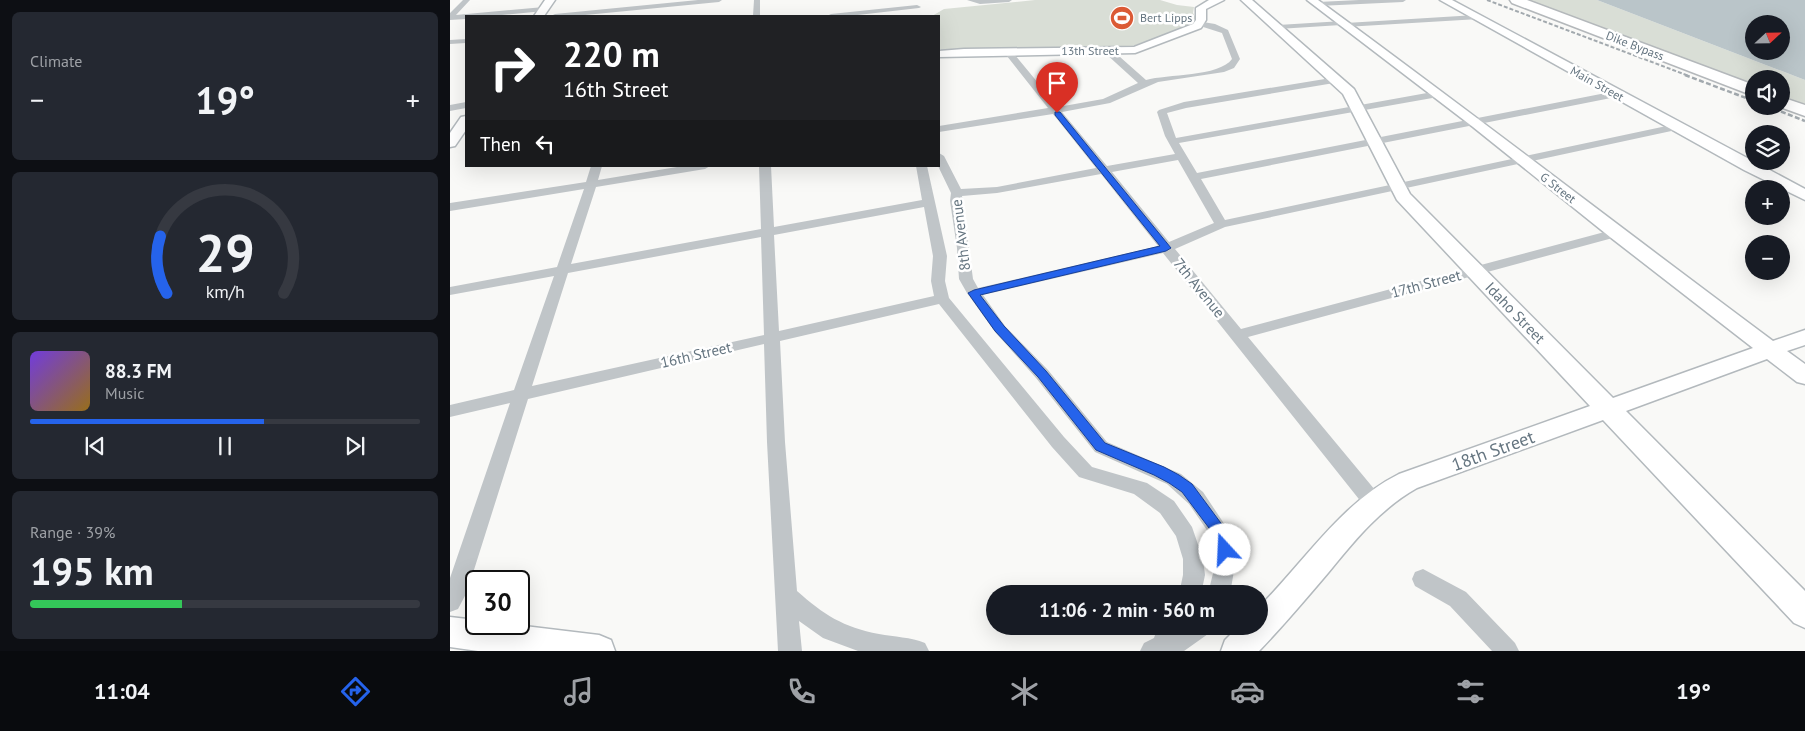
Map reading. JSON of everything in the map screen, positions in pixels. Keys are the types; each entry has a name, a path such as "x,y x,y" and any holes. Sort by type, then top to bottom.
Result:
{"highway":[{"name":"Dike Bypass","path":"1516,0 1745,88"},
{"path":"1790,106 1805,112"}],"street":[{"path":"450,17 467,0"},
{"path":"563,15 650,4 719,0"},
{"path":"757,0 757,15"},
{"path":"970,0 1009,0"},
{"path":"940,129 1109,101 1144,83 1228,68 1235,62 1225,32 1200,23 1200,8 1208,3 1219,0"},
{"name":"Idaho Street","path":"1246,0 1349,92 1396,186 1403,196 1805,613"},
{"path":"1315,2 1403,0"},
{"name":"Main Street","path":"1445,0 1745,164"},
{"path":"1379,1 1390,8"},
{"name":"G Street","path":"1315,2 1476,122 1616,233 1805,376"},
{"path":"839,15 917,7"},
{"path":"471,15 544,8"},
{"path":"1398,13 1409,21"},
{"path":"450,17 465,16"},
{"path":"1278,27 1476,17"},
{"name":"13th Street","path":"940,54 1007,51 1108,51 1141,48 1192,29 1200,23"},
{"path":"450,42 465,40"},
{"name":"7th Avenue","path":"1007,51 1373,502"},
{"path":"1108,51 1136,78 1144,83"},
{"path":"1221,224 1174,141 1162,114 1164,110 1184,105 1337,80"},
{"path":"1174,141 1438,94"},
{"path":"1194,177 1616,94"},
{"path":"450,108 465,105"},
{"path":"450,144 465,122"},
{"path":"974,293 1166,248 1221,224 1676,127"},
{"path":"450,144 465,142"},
{"path":"957,193 997,190 1182,156"},
{"name":"8th Avenue","path":"940,158 957,193 956,201 964,248 965,272 974,293 1000,329 1042,374 1101,447 1174,479 1196,498 1221,534 1225,565 1221,585"},
{"path":"450,602 456,592 523,394 597,167"},
{"path":"450,207 699,167"},
{"path":"765,167 771,338 790,651"},
{"name":"8th Avenue","path":"921,167 940,256 938,281 942,299"},
{"name":"Main Street","path":"1755,170 1805,201"},
{"name":"Main Street","path":"1756,170 1805,195"},
{"path":"450,291 928,202"},
{"name":"17th Street","path":"1237,335 1616,233"},
{"path":"942,299 1058,442 1086,472 1140,488 1167,507 1185,533 1193,559 1194,575 1192,585"},
{"name":"16th Street","path":"450,410 942,299"},
{"name":"18th Street","path":"1237,651 1274,613 1373,502 1408,482 1805,337"},
{"path":"1423,579 1458,599 1507,651"},
{"path":"786,596 819,623 838,634 868,643 917,651"},
{"path":"450,632 599,651"},
{"path":"1162,641 1179,642 1188,635"}],"shaded area":[{"path":"1035,0 1160,0 1194,7 1193,13 1197,20 1186,27 1127,48 941,50 940,15 934,15 944,9"},
{"path":"1516,0 1597,0 1745,57 1745,60 1753,60 1779,70 1745,70 1745,88"},
{"path":"1597,0 1805,0 1805,80 1790,74 1790,70 1779,70 1753,60 1790,60 1790,15 1745,15 1745,57"},
{"path":"1790,74 1805,80 1805,111 1790,105"}],"railway":[{"path":"1487,0 1689,76"},
{"path":"1685,75 1745,98"},
{"path":"1790,115 1805,121"}],"place":[{"name":"Bert Lipps","path":"1122,18"}],"route":[{"path":"1057,113 1166,248 974,293 1000,329 1042,374 1101,447 1159,471 1187,488 1208,513 1221,534 1225,550"}]}
